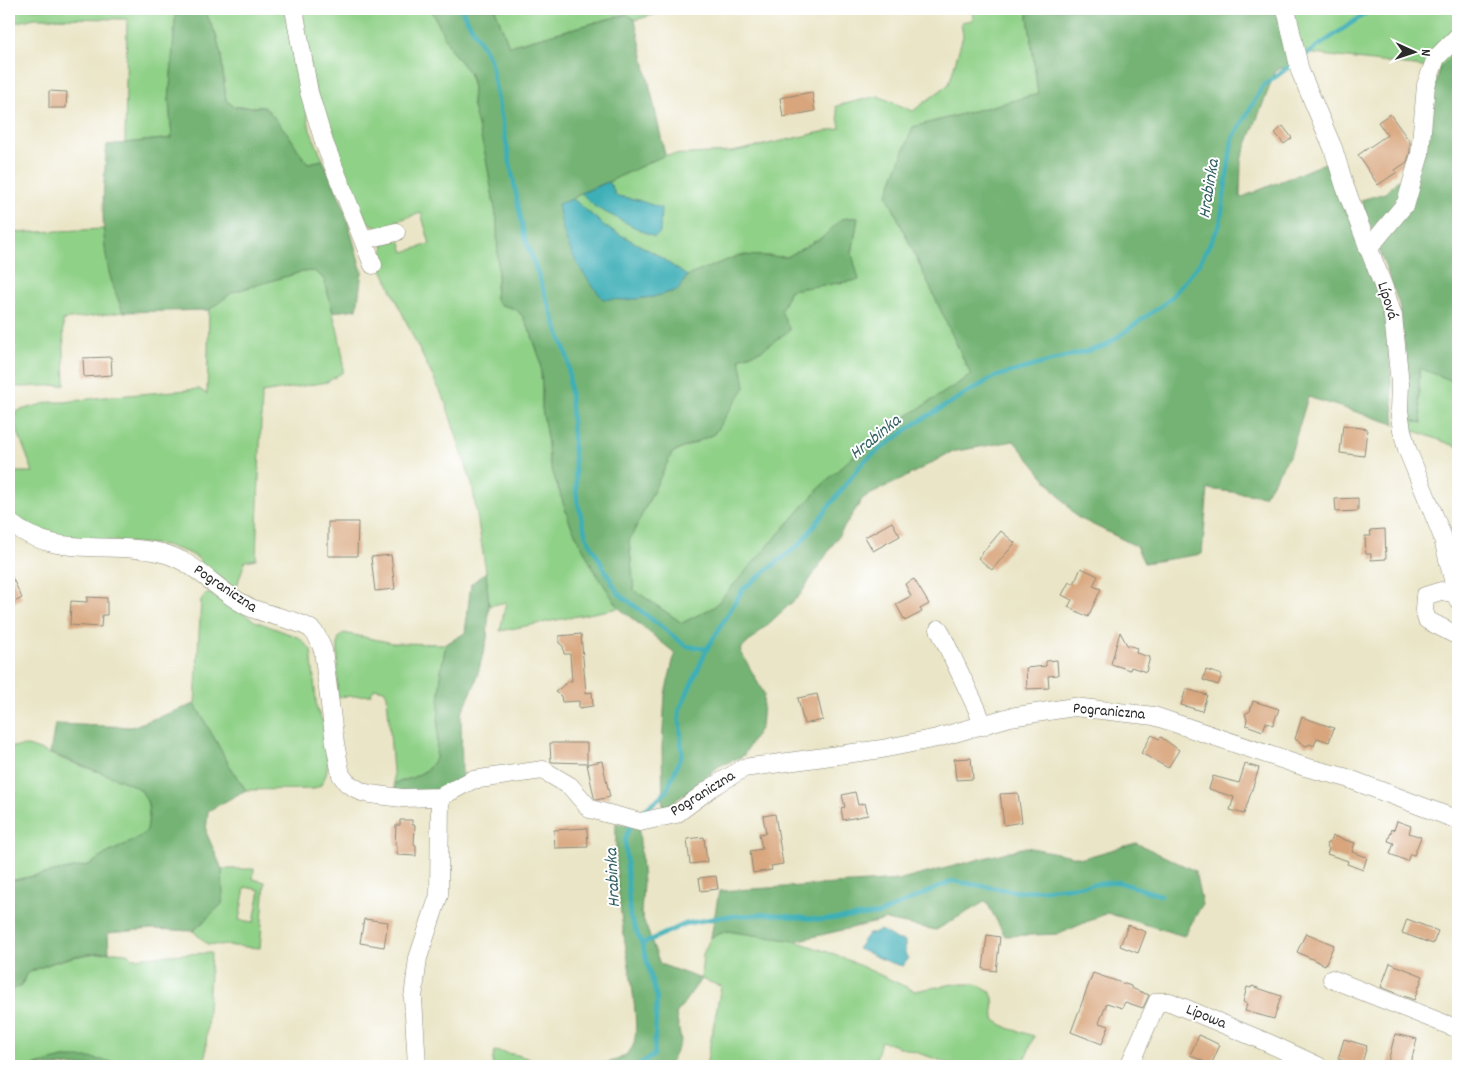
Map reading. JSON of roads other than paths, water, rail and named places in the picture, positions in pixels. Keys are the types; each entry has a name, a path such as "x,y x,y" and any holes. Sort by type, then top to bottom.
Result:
{"street":[{"path":"294,9 310,92 322,134 373,264"},
{"name":"Lípová","path":"1286,9 1307,90 1333,148 1345,187 1393,316 1400,384 1399,410 1402,430 1407,449 1442,535 1458,597"},
{"path":"1368,249 1406,203 1420,154 1426,85 1436,58 1458,36"},
{"path":"363,240 396,232"},
{"name":"Pograniczna","path":"9,522 28,536 62,546 138,550 162,553 175,557 194,568 244,605 259,612 312,629 319,638 323,650 341,775 347,783 370,794 402,798 440,797 472,780 543,770 570,786 590,809 640,822 676,814 711,788 744,768 882,749 937,738 1010,718 1074,707 1154,716 1305,767 1344,776 1458,820"},
{"path":"1458,597 1441,591 1425,596 1424,610 1428,620 1458,636"},
{"path":"940,629 983,726"},
{"path":"417,1066 413,998 418,958 439,895 440,797"},
{"path":"1332,979 1458,1028"},
{"name":"Lipowa","path":"1128,1066 1156,1002 1170,1002 1318,1066"}],"water":[{"path":"608,182 616,196 638,200 661,208 660,233 654,237 595,207 581,193"},
{"path":"573,199 606,227 654,253 687,276 678,290 653,297 626,300 603,299 578,266 564,232 558,204"},
{"path":"881,930 896,939 905,941 905,953 908,959 903,966 857,949 867,935"}],"waterway":[{"path":"461,9 490,59 524,235 568,359 577,500 586,536 618,593 686,646 707,649"},
{"name":"Hrabinka","path":"1301,58 1372,9"},
{"name":"Hrabinka","path":"638,816 666,792 682,754 679,711 707,649 743,589 800,544 863,462 916,423 994,377 1105,346 1169,300 1199,264 1220,224 1232,140 1263,86 1293,64"},
{"name":"Hrabinka","path":"631,823 625,839 630,917 642,944 657,999 654,1055 637,1066"},
{"path":"642,944 685,924 721,917 769,914 822,920 879,914 952,881 1019,892 1118,882 1160,895"}]}
